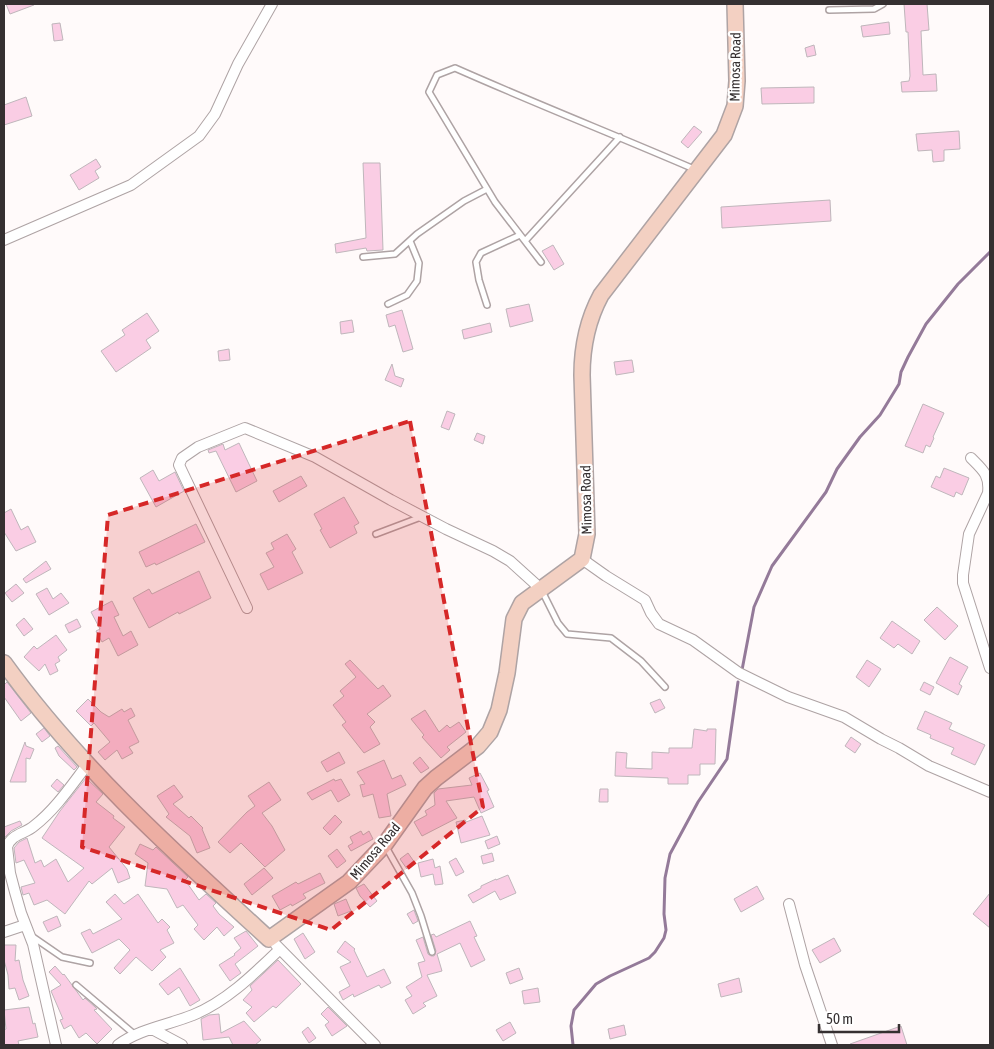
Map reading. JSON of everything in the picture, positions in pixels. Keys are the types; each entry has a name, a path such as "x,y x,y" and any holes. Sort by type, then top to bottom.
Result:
{"street":[{"path":"4,240 131,185 199,136 215,114 238,64 272,4"},
{"name":"Mimosa Road","path":"275,944 350,882 385,844 425,788 478,746 490,732 499,710 507,673 514,619 522,603 582,559 588,534 582,375 582,352 586,331 592,311 601,295 724,135 735,106 737,81 735,4"},
{"path":"247,608 179,465 182,458 198,447 240,429 249,428 315,457 422,516 493,551 510,561 541,589"},
{"path":"971,458 986,472 989,486 988,493 969,534 963,567 963,583 990,668"},
{"path":"582,559 645,600 651,613 660,624 694,640 739,673 788,697 844,717 929,766 990,792"},
{"path":"4,663 24,691 87,764 134,814 275,944 375,1045"},
{"path":"56,1045 36,954 10,873 6,842 32,828 45,817 87,764"},
{"path":"789,904 805,965 832,1045"},
{"path":"4,932 28,930"},
{"path":"118,1045 134,1034 192,1015 218,1002 249,978 275,944"},
{"path":"152,1029 182,1045"}],"lane":[{"path":"829,10 874,9 883,4"},
{"path":"542,262 495,202 429,92 437,74 455,68 696,171"},
{"path":"526,241 620,137"},
{"path":"362,257 395,254 464,201 487,189"},
{"path":"486,305 476,262 481,253 520,235"},
{"path":"388,304 407,295 417,281 419,263 410,241"},
{"path":"376,534 422,516"},
{"path":"541,589 558,623 567,634 611,638 641,661 665,687"},
{"path":"385,844 412,893 432,952"},
{"path":"28,930 62,957 90,963"},
{"path":"76,985 134,1034"}],"highlighted area":[{"path":"410,421 483,807 331,930 82,847 108,515"}],"building":[{"path":"6,4 34,4 34,5 10,14"},
{"path":"904,4 927,4 929,30 921,31 923,75 936,74 937,91 902,92 901,82 909,81 910,76 908,32 906,32"},
{"path":"889,22 890,34 863,37 861,26"},
{"path":"60,23 63,40 54,41 52,24"},
{"path":"814,45 816,55 807,57 805,48"},
{"path":"814,87 814,103 762,104 761,88"},
{"path":"26,97 32,116 4,125 4,105"},
{"path":"694,126 702,132 688,148 681,142"},
{"path":"959,131 960,149 944,150 944,161 933,162 932,150 918,151 916,134"},
{"path":"96,159 101,167 95,171 99,178 79,190 70,175"},
{"path":"363,163 380,163 383,250 367,251 366,248 336,253 335,244 366,238"},
{"path":"830,200 831,221 722,228 721,207"},
{"path":"553,245 564,264 554,270 542,251"},
{"path":"529,304 533,321 510,327 506,309"},
{"path":"402,310 413,349 403,352 395,325 389,327 386,315"},
{"path":"147,313 159,331 146,340 151,348 116,372 101,351 125,335 122,330"},
{"path":"352,320 354,332 341,334 340,322"},
{"path":"490,323 492,332 464,339 462,330"},
{"path":"229,349 230,360 219,361 218,351"},
{"path":"632,360 634,372 616,375 614,362"},
{"path":"392,364 395,376 404,379 401,387 385,380"},
{"path":"923,404 944,413 930,447 926,445 923,453 905,446"},
{"path":"447,411 455,414 449,430 441,427"},
{"path":"477,433 485,436 483,444 474,440"},
{"path":"239,443 257,481 236,492 216,451 209,453 208,450 223,444 225,450"},
{"path":"944,468 969,478 962,495 956,492 954,497 931,487 936,476 940,478"},
{"path":"153,470 159,481 175,472 184,491 156,507 140,478"},
{"path":"301,476 307,486 279,502 273,491"},
{"path":"344,497 359,523 354,526 357,533 330,548 314,514"},
{"path":"11,509 21,530 28,526 36,542 16,551 4,532 4,513"},
{"path":"196,524 205,542 156,565 155,563 146,567 139,552"},
{"path":"287,534 296,549 292,552 303,573 268,590 260,574 274,567 266,553 274,549 271,543"},
{"path":"46,561 51,569 26,583 23,579"},
{"path":"199,571 211,598 179,614 178,612 149,628 133,598 149,589 152,594"},
{"path":"16,584 24,593 12,602 5,593"},
{"path":"47,588 53,599 61,593 69,603 49,615 36,594"},
{"path":"112,601 119,615 114,617 123,636 131,631 138,645 118,656 109,638 102,642 96,631 100,629 91,612"},
{"path":"937,607 958,626 945,640 924,620"},
{"path":"24,618 33,629 24,636 16,625"},
{"path":"77,619 81,627 69,633 65,625"},
{"path":"892,621 920,641 912,654 898,644 894,648 880,638"},
{"path":"56,635 67,650 58,657 60,661 55,664 58,671 50,675 45,664 39,671 24,657 34,646 37,649"},
{"path":"950,657 968,667 959,684 962,686 958,695 936,683"},
{"path":"350,660 378,689 383,685 391,696 367,714 375,722 370,727 380,744 364,753 342,725 346,722 333,705 344,696 340,691 356,677 345,664"},
{"path":"867,660 881,669 869,687 856,677"},
{"path":"7,682 31,713 21,721 4,697 4,685"},
{"path":"924,682 934,687 930,695 920,690"},
{"path":"88,699 109,717 122,709 124,712 131,708 135,716 128,720 139,742 129,747 133,753 122,759 117,750 105,760 98,752 110,742 94,723 91,726 76,711"},
{"path":"660,699 665,708 655,713 650,703"},
{"path":"425,710 439,732 447,725 450,728 459,722 466,732 447,747 450,750 441,758 422,737 424,735 411,719"},
{"path":"925,711 952,723 949,729 985,745 975,765 951,754 954,748 930,738 931,735 917,729"},
{"path":"44,728 50,736 42,742 36,734"},
{"path":"694,729 707,731 707,729 716,729 715,764 700,764 700,775 688,775 688,784 668,784 668,778 615,776 616,752 627,753 626,768 652,769 652,752 669,753 669,748 692,748"},
{"path":"851,737 861,744 855,753 845,746"},
{"path":"25,742 26,746 34,749 30,759 26,758 26,782 10,782"},
{"path":"58,746 77,767 74,770 59,756 55,748"},
{"path":"339,752 345,763 327,772 321,762"},
{"path":"420,757 429,768 421,773 413,763"},
{"path":"384,760 392,779 401,775 406,785 387,794 391,816 379,818 373,794 363,797 360,785 365,784 357,772"},
{"path":"480,773 489,790 487,791 494,807 481,813 474,797 446,801 457,818 422,836 414,822 427,815 425,811 435,805 434,793 438,789 472,785 469,778"},
{"path":"86,778 103,794 96,802 125,827 109,847 127,869 130,878 118,883 112,868 92,884 89,881 65,914 47,900 34,905 29,893 23,895 21,887 35,883 24,860 16,863 14,848 19,842 27,838 35,863 41,860 44,867 56,859 68,882 84,868 42,838"},
{"path":"57,779 64,785 58,792 51,786"},
{"path":"334,779 335,781 341,779 350,795 338,802 331,790 312,800 307,793"},
{"path":"269,782 281,800 262,813 272,826 285,850 265,867 241,843 230,853 218,842 255,806 248,796"},
{"path":"174,785 183,797 173,804 189,818 191,816 203,828 210,848 197,853 190,836 166,817 169,814 157,796"},
{"path":"600,789 608,789 608,802 599,802"},
{"path":"335,815 342,822 330,835 323,828"},
{"path":"482,816 490,835 461,843 456,822 465,820 466,822"},
{"path":"20,821 22,825 11,831 4,838 4,827"},
{"path":"361,831 363,835 369,831 373,839 351,851 348,846 353,843 350,837"},
{"path":"497,836 500,844 488,849 485,841"},
{"path":"140,844 153,850 156,847 188,877 185,880 199,900 206,894 216,903 213,906 219,914 234,927 224,936 217,927 204,940 194,929 198,925 183,905 177,908 167,889 145,886 148,863 135,854"},
{"path":"337,849 346,861 337,868 328,856"},
{"path":"408,853 415,863 407,869 400,859"},
{"path":"492,853 494,861 483,864 481,856"},
{"path":"456,858 464,872 456,876 449,862"},
{"path":"433,859 435,868 440,866 443,884 435,885 433,874 421,877 418,863"},
{"path":"264,868 273,878 252,895 244,884"},
{"path":"320,873 325,883 303,894 306,898 280,910 272,896 296,882 298,884"},
{"path":"508,875 516,893 500,900 495,891 473,903 468,895 481,888 481,886"},
{"path":"364,884 377,901 370,907 360,896 356,888"},
{"path":"757,886 764,899 741,912 734,899"},
{"path":"990,893 990,928 973,914"},
{"path":"115,894 124,904 138,894 158,923 162,919 170,927 167,930 174,943 160,950 166,957 152,971 136,957 120,974 114,968 130,950 119,939 92,953 81,933 90,929 93,934 122,919 106,902"},
{"path":"346,899 351,911 338,916 334,904"},
{"path":"414,910 418,921 413,924 407,914"},
{"path":"57,916 61,926 48,932 43,922"},
{"path":"470,921 477,936 474,937 485,960 471,967 460,943 437,954 442,971 427,975 437,996 423,1003 426,1006 413,1014 405,1000 412,996 406,987 422,977 418,963 425,961 416,940 423,937 428,954 434,956 436,951 431,935 434,934 436,937"},
{"path":"246,931 258,946 235,964 241,973 230,981 219,965 235,955 241,948 234,938"},
{"path":"303,933 315,952 305,959 294,939"},
{"path":"834,938 841,951 820,963 812,950"},
{"path":"345,941 355,949 367,977 384,969 391,983 381,988 379,985 354,997 353,994 343,1000 339,992 350,986 340,967 351,962 337,952"},
{"path":"4,945 16,945 15,961 19,960 29,996 19,1000 15,988 9,989 4,960"},
{"path":"278,960 301,984 276,1008 273,1006 254,1022 246,1013 252,1007 243,1000 252,990 250,986"},
{"path":"55,966 64,974 83,1000 85,998 97,1009 94,1010 112,1029 97,1044 86,1033 79,1038 71,1025 64,1029 60,1020 63,1019 51,991 61,985 49,972"},
{"path":"180,968 200,1000 190,1006 179,987 168,995 159,984"},
{"path":"519,968 523,979 510,984 506,973"},
{"path":"739,978 742,992 721,997 718,984"},
{"path":"538,988 540,1002 524,1004 522,991"},
{"path":"29,1007 38,1037 18,1041 19,1045 4,1045 4,1030 6,1029 4,1010"},
{"path":"328,1007 347,1026 332,1036 325,1025 329,1022 321,1014"},
{"path":"219,1014 221,1033 244,1021 261,1040 255,1045 233,1045 229,1037 203,1040 201,1019 209,1015"},
{"path":"510,1022 516,1033 503,1041 496,1030"},
{"path":"624,1025 626,1035 610,1039 608,1029"},
{"path":"901,1026 907,1045 850,1045 850,1044"},
{"path":"308,1027 316,1038 309,1043 302,1032"}],"waterway":[{"path":"742,670 754,607 772,566 826,492 837,469 860,437 880,415 899,384 901,372 926,324 958,284 990,252"},
{"path":"573,1045 571,1026 574,1010 596,984 649,958 664,938 666,930 664,914 665,878 670,854 698,802 727,759 738,682"}]}
